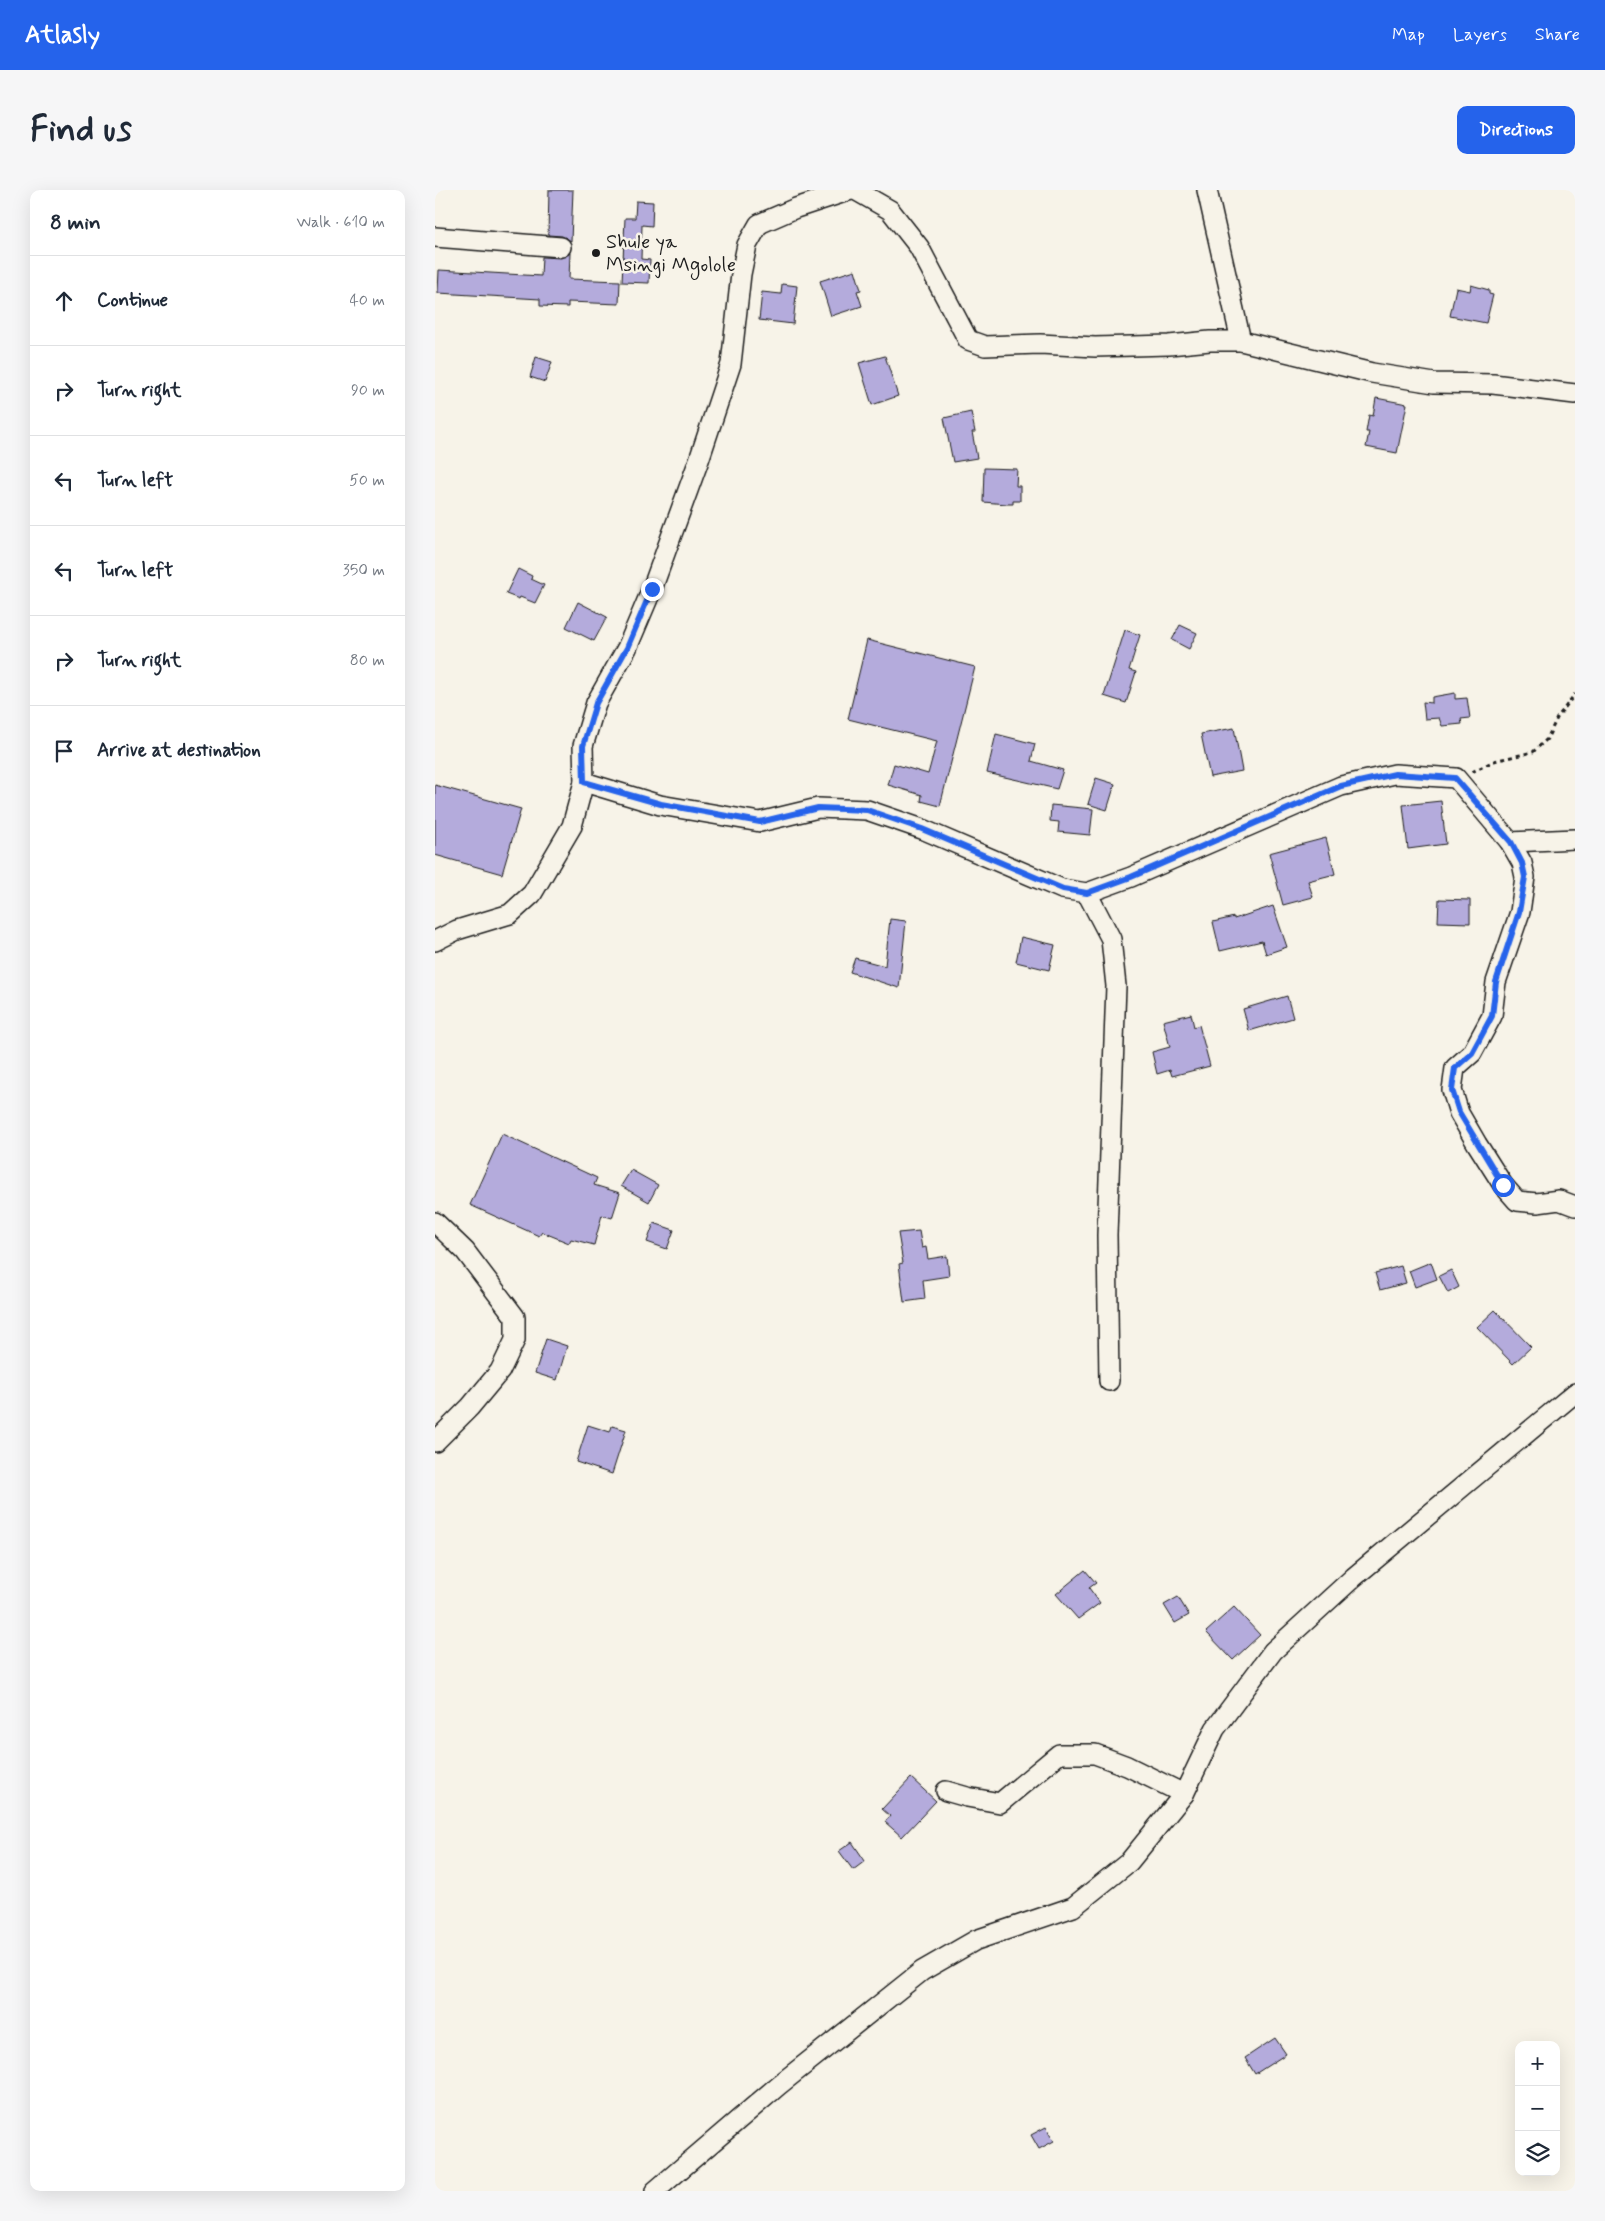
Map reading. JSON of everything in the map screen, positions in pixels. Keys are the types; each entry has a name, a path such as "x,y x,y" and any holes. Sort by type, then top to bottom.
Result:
{"street":[{"path":"435,941 457,930 511,914 532,894 572,826 584,782 583,746 596,703 627,648 652,589 699,460 731,364 741,274 747,245 759,224 796,208 853,190 890,210 919,247 967,340 985,346 1040,344 1095,346 1169,345 1210,341 1241,341 1372,373 1434,383 1493,384 1575,394"},
{"path":"1207,190 1241,341"},
{"path":"435,237 561,247"},
{"path":"584,782 661,804 760,822 818,808 867,810 922,829 1063,889 1087,893 1131,877 1341,786 1395,774 1455,778 1511,842 1522,863 1525,877 1519,912 1496,982 1492,1016 1472,1053 1455,1068 1452,1090 1459,1112 1477,1144 1503,1185 1517,1201 1537,1203 1559,1200 1575,1206"},
{"path":"1511,842 1575,838"},
{"path":"1087,893 1111,939 1116,986 1107,1235 1109,1382"},
{"path":"435,1222 465,1251 515,1317 515,1340 500,1371 470,1407 435,1442"},
{"path":"655,2191 779,2084 922,1971 976,1940 1073,1907 1129,1862 1184,1794 1215,1729 1273,1651 1354,1577 1575,1393"},
{"path":"946,1791 1000,1803 1059,1754 1095,1754 1127,1766 1184,1794"}],"path":[{"path":"1455,778 1494,761 1533,752 1547,739 1557,718 1575,694"}],"building":[{"path":"549,190 573,190 571,241 562,236 548,235"},
{"path":"636,201 653,202 652,226 642,225 641,259 650,260 649,283 622,282 625,218 635,218"},
{"path":"570,253 569,279 620,281 619,304 568,302 568,307 540,306 540,299 438,293 439,270 541,276 542,257 561,258"},
{"path":"855,270 861,290 857,291 862,306 831,316 820,281"},
{"path":"782,284 797,286 793,324 759,320 762,292 781,294"},
{"path":"1471,285 1489,290 1489,294 1493,295 1486,323 1450,316 1456,288 1470,291"},
{"path":"885,356 898,396 872,405 859,363"},
{"path":"536,357 552,362 545,382 530,377"},
{"path":"1376,398 1407,404 1397,453 1366,447 1369,432 1366,432 1369,415 1373,416"},
{"path":"971,412 975,432 972,432 977,458 953,462 944,418"},
{"path":"984,468 1017,469 1016,486 1020,486 1020,501 1013,501 1013,504 983,502"},
{"path":"518,569 532,576 531,579 544,585 535,603 506,594"},
{"path":"578,602 607,617 594,641 566,627"},
{"path":"1180,625 1197,633 1189,649 1172,640"},
{"path":"1125,630 1140,635 1129,670 1136,672 1126,703 1104,696"},
{"path":"867,640 975,667 940,806 921,801 922,795 888,785 894,764 928,774 937,741 848,719"},
{"path":"1455,693 1455,699 1467,698 1470,718 1461,719 1462,724 1442,726 1439,718 1425,719 1423,702 1432,703 1432,697"},
{"path":"1234,728 1242,771 1210,777 1201,734"},
{"path":"996,734 1035,744 1031,761 1063,770 1057,789 987,773"},
{"path":"1096,778 1115,784 1107,810 1088,804"},
{"path":"435,785 521,809 502,874 435,855"},
{"path":"1441,801 1446,844 1408,849 1403,805"},
{"path":"1051,805 1093,809 1090,835 1058,832 1059,822 1050,821"},
{"path":"1326,838 1335,874 1308,881 1313,897 1283,905 1269,853"},
{"path":"1439,899 1470,900 1470,923 1438,922"},
{"path":"1273,906 1287,947 1266,954 1262,941 1220,951 1213,922 1234,917 1234,919"},
{"path":"890,919 906,921 899,988 850,972 855,958 885,966"},
{"path":"1021,937 1055,945 1049,970 1016,962"},
{"path":"1287,996 1293,1018 1249,1031 1243,1009"},
{"path":"1191,1014 1194,1027 1199,1025 1210,1066 1172,1076 1170,1070 1157,1074 1152,1052 1170,1047 1163,1021"},
{"path":"502,1134 597,1178 594,1185 620,1193 612,1218 602,1215 594,1245 571,1239 569,1243 542,1232 539,1236 470,1205"},
{"path":"631,1170 658,1185 649,1202 621,1186"},
{"path":"654,1223 674,1230 667,1249 647,1242"},
{"path":"919,1231 922,1248 926,1247 928,1259 947,1256 949,1276 923,1280 925,1299 904,1302 899,1264 903,1263 898,1233"},
{"path":"1431,1262 1437,1279 1415,1287 1409,1271"},
{"path":"1401,1266 1406,1283 1380,1290 1375,1273"},
{"path":"1451,1270 1459,1287 1448,1293 1439,1276"},
{"path":"1495,1310 1531,1347 1513,1364 1477,1327"},
{"path":"546,1339 567,1346 557,1380 535,1373"},
{"path":"588,1425 610,1432 612,1426 626,1430 612,1474 576,1462"},
{"path":"1085,1570 1096,1583 1089,1588 1100,1603 1078,1619 1056,1594"},
{"path":"1178,1597 1189,1615 1175,1623 1164,1605"},
{"path":"1234,1607 1260,1635 1233,1660 1206,1632"},
{"path":"911,1778 936,1801 902,1837 885,1822 890,1816 882,1809"},
{"path":"852,1842 865,1861 853,1870 839,1851"},
{"path":"1275,2038 1286,2054 1255,2074 1245,2058"},
{"path":"1046,2127 1054,2141 1039,2149 1031,2135"}],"place":[{"name":"Shule ya Msingi Mgolole","path":"596,253"}],"route":[{"path":"652,589 627,648 596,703 583,746 584,782 661,804 716,816 760,822 818,808 867,810 922,829 1063,889 1087,893 1131,877 1341,786 1395,774 1455,778 1478,802 1511,842 1522,863 1525,877 1519,912 1496,982 1492,1016 1472,1053 1455,1068 1452,1090 1459,1112 1503,1185"}]}
